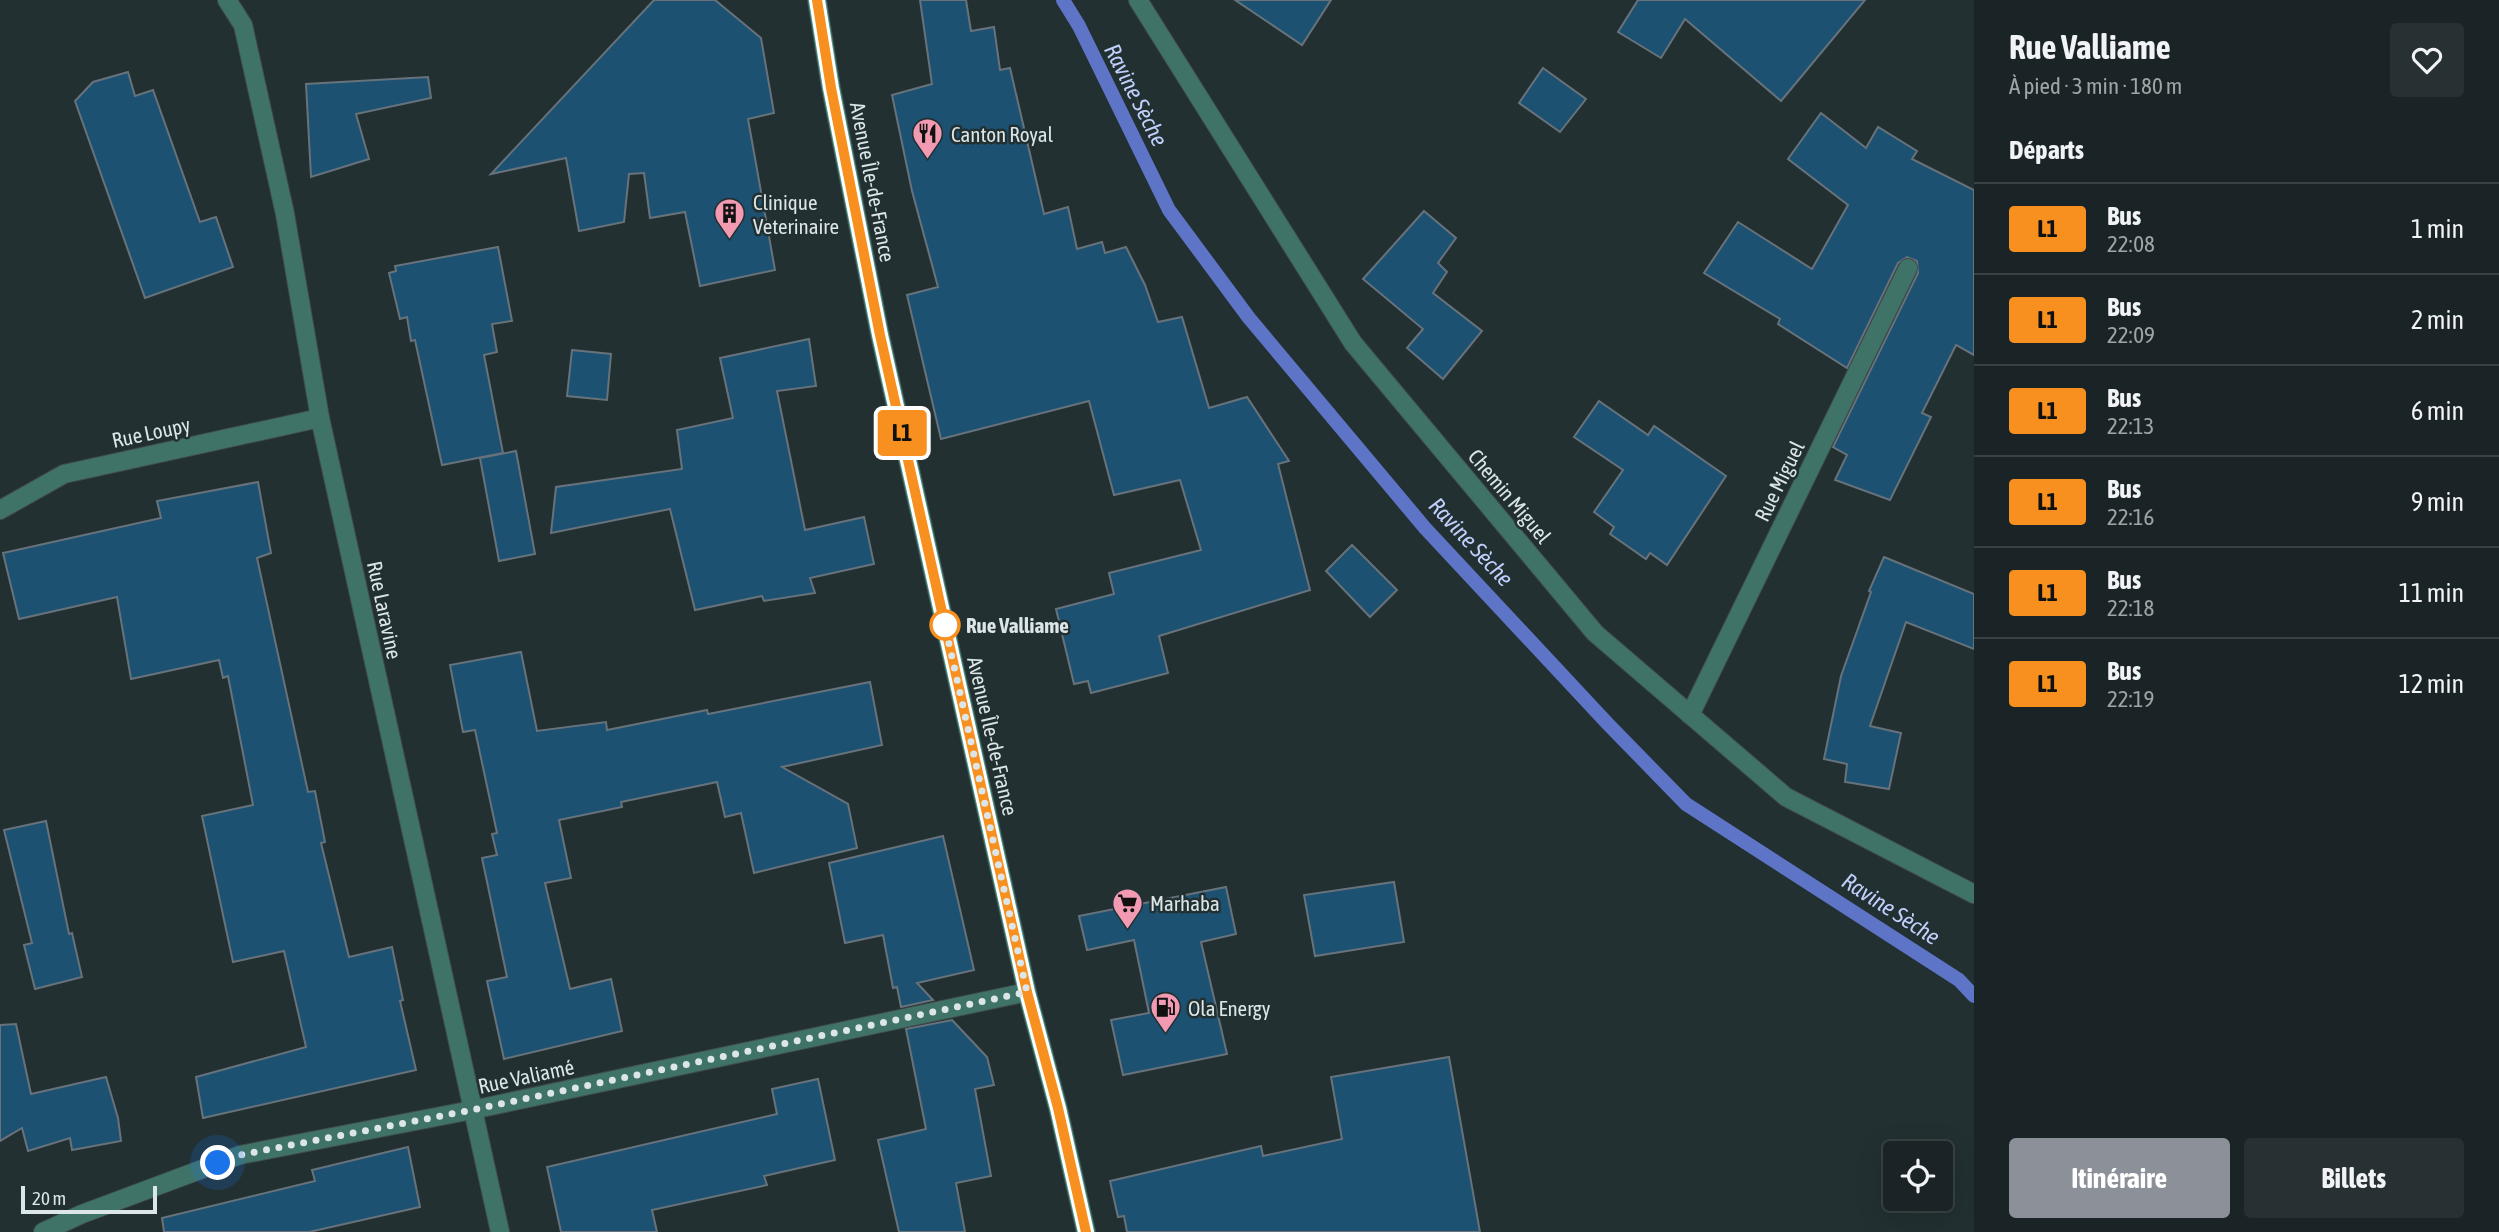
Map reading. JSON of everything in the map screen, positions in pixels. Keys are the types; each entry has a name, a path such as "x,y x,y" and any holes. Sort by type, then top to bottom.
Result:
{"street":[{"name":"Rue Laravine","path":"228,0 243,24 276,173 320,418 500,1232"},
{"name":"Avenue Île-de-France","path":"817,0 831,88 880,335 1027,992 1058,1108 1086,1232"},
{"name":"Chemin Miguel","path":"1138,0 1353,343 1595,634 1786,797 1974,894"},
{"name":"Rue Miguel","path":"1690,715 1908,268"},
{"name":"Rue Loupy","path":"0,510 64,474 320,418"},
{"name":"Rue Valiamé","path":"43,1232 82,1214 240,1155 472,1110 1027,992"}],"building":[{"path":"654,0 715,0 761,38 774,113 748,119 775,270 700,286 685,212 650,218 644,173 629,174 624,222 579,231 566,158 491,174"},
{"path":"920,0 966,0 971,31 994,27 1000,70 1010,68 1044,214 1068,207 1077,249 1102,242 1105,253 1126,247 1145,285 1158,322 1182,317 1209,408 1247,397 1289,461 1278,464 1310,590 1159,636 1168,673 1091,693 1088,681 1074,684 1056,609 1114,594 1109,573 1201,550 1180,480 1114,495 1089,401 941,439 907,295 938,287 912,191 892,95 932,84"},
{"path":"1235,0 1331,0 1302,45"},
{"path":"1638,0 1865,0 1781,101 1685,19 1661,58 1618,32"},
{"path":"1543,68 1586,99 1560,132 1519,103"},
{"path":"128,72 135,96 153,90 200,222 216,217 233,267 145,298 75,101 93,82"},
{"path":"428,77 431,98 356,114 369,159 311,177 306,84"},
{"path":"1821,113 1866,148 1878,127 1917,151 1912,159 1974,190 1974,355 1956,345 1922,413 1931,417 1890,500 1835,480 1847,455 1833,447 1918,273 1917,261 1907,257 1898,263 1847,368 1778,324 1780,319 1704,273 1738,222 1812,269 1848,205 1788,159"},
{"path":"1424,211 1456,238 1438,263 1447,272 1433,293 1482,331 1443,379 1407,348 1423,329 1363,279"},
{"path":"498,247 512,321 492,324 497,352 484,355 503,453 442,465 415,340 411,341 407,317 400,319 389,273 396,271 395,266"},
{"path":"809,339 816,386 777,391 805,530 864,517 874,564 810,578 815,593 764,601 762,596 695,610 670,509 551,533 556,487 682,469 677,430 733,418 720,358"},
{"path":"572,350 611,354 607,400 567,396"},
{"path":"1599,401 1648,435 1654,426 1726,476 1667,565 1650,553 1646,559 1610,534 1614,527 1594,512 1623,470 1574,437"},
{"path":"516,451 535,554 499,561 480,458"},
{"path":"258,482 271,553 257,558 308,792 315,791 325,842 321,843 349,957 392,947 403,1000 400,1001 416,1070 203,1118 196,1077 306,1047 284,951 233,962 202,816 253,805 228,676 223,678 219,660 131,679 117,597 19,619 3,553 161,518 157,501"},
{"path":"1352,545 1397,590 1370,617 1326,571"},
{"path":"1884,557 1974,594 1974,649 1906,622 1870,726 1901,733 1889,789 1845,782 1847,764 1824,759 1841,676 1871,592 1869,591"},
{"path":"521,652 537,731 606,722 607,730 707,710 708,714 870,682 882,745 782,767 848,804 857,848 754,873 741,813 725,817 717,782 621,802 622,807 559,820 571,878 545,883 570,989 611,979 622,1031 504,1059 487,981 507,977 482,858 497,855 492,834 497,833 475,730 463,732 450,665"},
{"path":"46,821 69,934 72,933 82,977 35,989 24,945 32,943 4,830"},
{"path":"943,836 974,970 917,983 933,1000 901,1007 897,987 893,988 883,935 845,943 829,863"},
{"path":"1394,882 1404,942 1315,956 1304,895"},
{"path":"1226,887 1236,934 1201,942 1227,1054 1123,1075 1111,1020 1149,1013 1134,940 1087,950 1079,916"},
{"path":"952,1020 987,1057 994,1085 975,1089 991,1176 956,1183 965,1232 899,1232 878,1140 926,1129 906,1029"},
{"path":"16,1024 31,1094 106,1077 118,1118 121,1141 72,1150 70,1138 28,1151 22,1128 0,1141 0,1025"},
{"path":"1449,1057 1480,1232 1127,1232 1124,1216 1118,1217 1110,1181 1261,1146 1263,1156 1342,1139 1331,1077"},
{"path":"818,1079 835,1160 764,1176 767,1185 652,1210 657,1232 561,1232 547,1167 777,1114 772,1089"},
{"path":"408,1147 420,1207 309,1232 164,1232 162,1218 315,1181 312,1170"}],"waterway":[{"name":"Ravine Sèche","path":"1063,0 1079,26 1169,210 1249,318 1425,528 1686,804 1959,980 1974,996"}],"bus line":[{"name":"L1","path":"817,0 831,88 880,335 1027,992 1058,1108 1086,1232"}],"place":[{"name":"Canton Royal","path":"928,161"},
{"name":"Clinique Veterinaire","path":"730,241"},
{"name":"Rue Valliame","path":"945,625"},
{"name":"Marhaba","path":"1127,930"},
{"name":"Ola Energy","path":"1165,1035"}],"route":[{"path":"218,1163 240,1155 472,1110 1027,992 943,617 945,625"}]}
